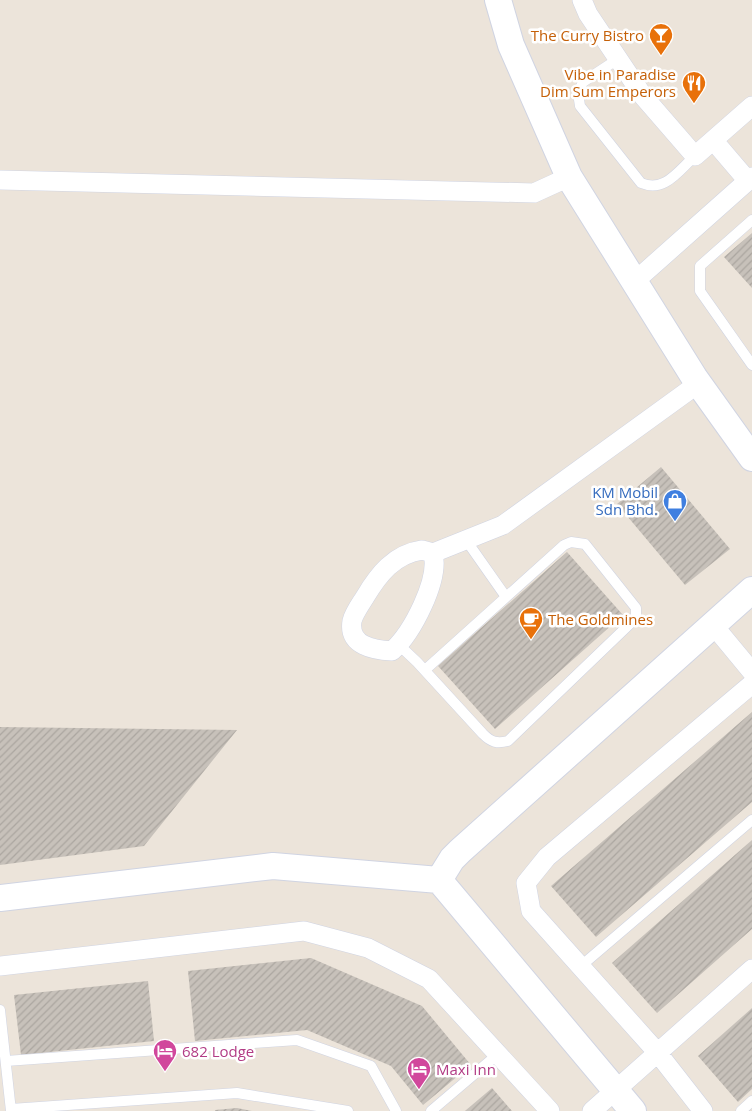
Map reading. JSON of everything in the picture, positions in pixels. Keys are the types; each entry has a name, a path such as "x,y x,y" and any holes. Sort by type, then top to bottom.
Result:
{"street":[{"path":"498,0 511,45 569,177 698,383 752,458"},
{"path":"582,0 588,14 643,96 695,156 752,106"},
{"path":"634,282 750,179 713,140"},
{"path":"0,180 534,193 569,177"},
{"path":"433,553 436,562 429,588 420,610 399,645 392,651 361,645 355,638 352,620 374,583 393,561 412,551 422,550 433,553 503,525 698,383"},
{"path":"439,880 452,859 460,851 714,626 752,590"},
{"path":"714,626 752,672"},
{"path":"703,1111 657,1052 531,911 526,883 547,857 752,684"},
{"path":"0,898 273,866 439,880 633,1111"},
{"path":"0,966 304,931 368,948 429,979 550,1111"},
{"path":"592,1111 752,969"}],"lane":[{"path":"618,59 583,82 578,93 580,106 641,183 651,187 664,185 695,156"},
{"path":"752,220 700,266 700,291 752,365"},
{"path":"466,540 506,597"},
{"path":"399,645 425,670 488,740 499,743 508,742 636,618 636,608 584,544 571,542 564,545 425,670"},
{"path":"581,966 752,820"},
{"path":"0,1010 11,1110 237,1093 348,1111"},
{"path":"6,1061 297,1040 371,1066 396,1111"},
{"path":"430,1111 498,1054"},
{"path":"741,1111 752,1101"}],"building":[{"path":"752,233 752,288 724,257"},
{"path":"661,467 730,549 685,585 617,504"},
{"name":"The Goldmines","path":"567,552 623,615 495,729 438,666"},
{"path":"752,712 752,802 596,937 551,886"},
{"path":"0,727 237,730 144,846 0,865"},
{"path":"752,840 752,929 657,1013 612,963"},
{"path":"311,958 422,1006 471,1065 423,1105 391,1066 307,1030 195,1041 188,971"},
{"path":"148,981 154,1041 21,1055 14,995"},
{"path":"752,1008 752,1089 738,1102 698,1056"},
{"path":"492,1088 512,1111 465,1111"},
{"path":"237,1108 252,1111 215,1111 215,1110"}],"place":[{"name":"The Curry Bistro","path":"661,56"},
{"name":"Vibe in Paradise Dim Sum Emperors","path":"694,104"},
{"name":"KM Mobil Sdn Bhd.","path":"675,522"},
{"name":"The Goldmines","path":"531,640"},
{"name":"682 Lodge","path":"165,1072"},
{"name":"Maxi Inn","path":"419,1090"}]}
